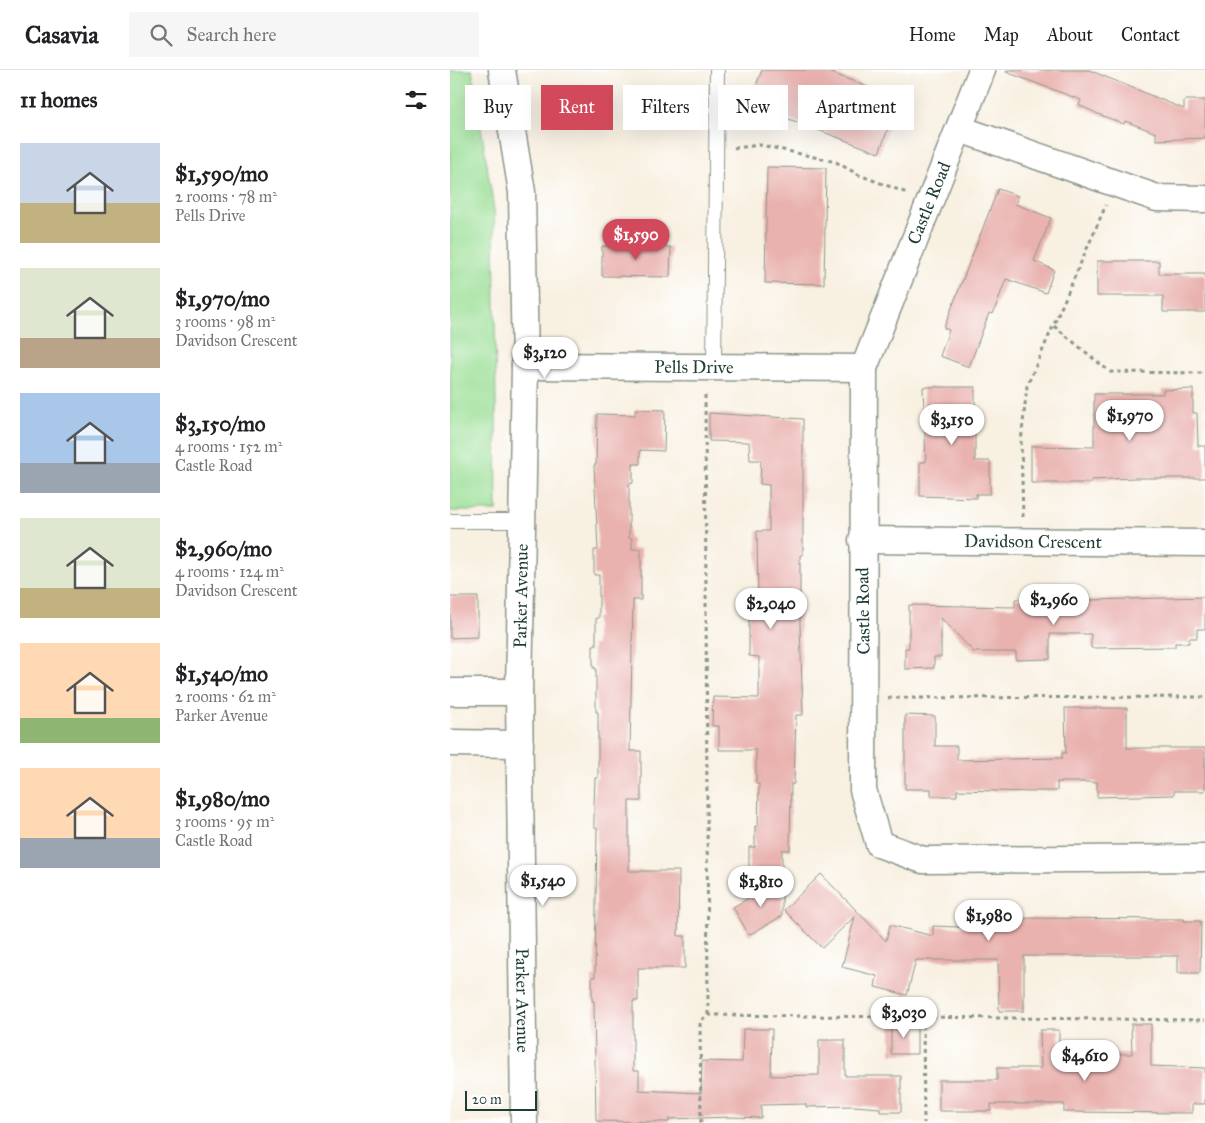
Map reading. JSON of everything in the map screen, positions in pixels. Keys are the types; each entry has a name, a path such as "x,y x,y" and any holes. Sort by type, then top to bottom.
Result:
{"street":[{"name":"Parker Avenue","path":"502,70 522,192 525,366 519,692 524,1123"},
{"name":"Castle Road","path":"982,70 864,368 862,540 863,790 879,844 923,860 1205,858"},
{"path":"960,129 1157,198 1205,200"},
{"name":"Pells Drive","path":"525,366 864,368"},
{"name":"Davidson Crescent","path":"862,540 1205,542"},
{"path":"450,692 519,692"},
{"path":"450,742 520,744"}],"lane":[{"path":"709,367 717,70"},
{"path":"450,521 523,521"}],"path":[{"path":"716,150 761,145 836,162 859,175 929,200"},
{"path":"1023,542 1021,442 1027,386 1116,184"},
{"path":"1054,326 1110,372 1205,372"},
{"path":"708,1015 709,367"},
{"path":"864,698 1205,697"},
{"path":"701,1123 700,1021 708,1015 1205,1020"},
{"path":"924,1017 924,1123"}],"green space":[{"path":"450,70 472,70 474,85 465,85 465,130 481,130 494,210 497,511 450,511"}],"building":[{"path":"762,70 824,70 863,85 798,85 798,122 788,119 788,85 756,85"},
{"path":"1007,70 1089,70 1184,109 1184,100 1205,100 1205,138 1156,140 1156,133 1125,121 1124,124 1098,114 1079,105 1081,100 1006,72"},
{"path":"818,130 888,130 879,153"},
{"path":"767,167 826,168 824,284 765,283"},
{"path":"998,189 1018,196 1015,204 1051,218 1034,261 1054,270 1046,293 1006,279 993,314 989,313 969,367 940,356 949,330 944,328"},
{"path":"602,246 671,247 670,277 602,276"},
{"path":"1097,261 1159,261 1159,274 1205,274 1205,312 1163,312 1163,296 1097,296"},
{"path":"923,387 975,387 975,461 990,461 990,494 976,494 976,498 920,496 920,462 926,462"},
{"path":"1193,389 1193,413 1197,413 1198,446 1205,446 1205,478 1135,478 1091,480 1091,483 1031,483 1031,446 1094,447 1094,394 1163,394 1163,390"},
{"path":"635,409 665,410 664,451 640,450 640,464 633,464 633,483 629,484 629,538 632,538 632,549 641,549 641,600 633,600 630,751 641,751 641,801 629,801 629,871 679,871 678,936 685,936 685,968 638,968 638,1001 633,1001 633,1071 639,1071 639,1090 701,1093 702,1061 742,1062 743,1029 772,1029 771,1076 819,1075 819,1040 845,1040 845,1076 901,1076 901,1112 880,1112 880,1108 853,1106 806,1107 806,1104 761,1105 761,1118 669,1119 669,1122 596,1121 592,977 595,977 597,828 594,828 594,805 595,778 598,778 598,712 596,712 596,668 593,668 593,645 596,645 596,618 599,618 599,575 594,575 594,550 598,550 594,465 596,465 597,414 635,415"},
{"path":"709,413 803,419 803,555 800,555 800,625 803,715 796,715 794,784 791,784 790,850 782,850 782,869 749,869 749,847 755,847 755,826 758,826 759,784 756,784 756,750 719,750 719,726 712,726 713,697 759,698 759,657 749,656 749,601 758,601 757,531 769,531 769,485 760,484 761,460 750,460 749,442 709,441"},
{"path":"450,597 478,597 478,637 450,638"},
{"path":"1205,597 1205,629 1197,629 1197,638 1189,638 1189,643 1175,643 1175,647 1091,648 1091,634 1050,634 1050,659 1016,660 1016,652 974,652 941,618 941,657 934,657 934,668 905,669 905,648 909,648 909,605 1015,607 1015,599 1050,599 1050,601"},
{"path":"1065,708 1127,708 1127,748 1205,748 1205,791 1174,791 1174,795 1097,797 1097,782 1057,782 1057,791 957,790 957,796 931,796 931,789 905,789 905,715 935,716 935,746 957,746 957,760 1062,758 1062,753 1066,753"},
{"path":"821,874 886,941 890,925 933,936 933,926 1008,929 1008,918 1184,919 1184,921 1201,921 1200,973 1178,973 1178,956 1024,956 1024,1011 999,1011 998,960 916,960 907,995 875,987 877,976 842,967 855,916 822,948 784,910"},
{"path":"782,879 782,916 749,935 733,907"},
{"path":"891,1024 917,1024 917,1054 891,1054"},
{"path":"1131,1024 1151,1024 1151,1066 1205,1068 1205,1104 1192,1104 1192,1113 1064,1112 1064,1104 991,1104 991,1111 939,1111 939,1080 997,1080 997,1068 1041,1068 1040,1030 1059,1030 1059,1054 1132,1054"}]}
